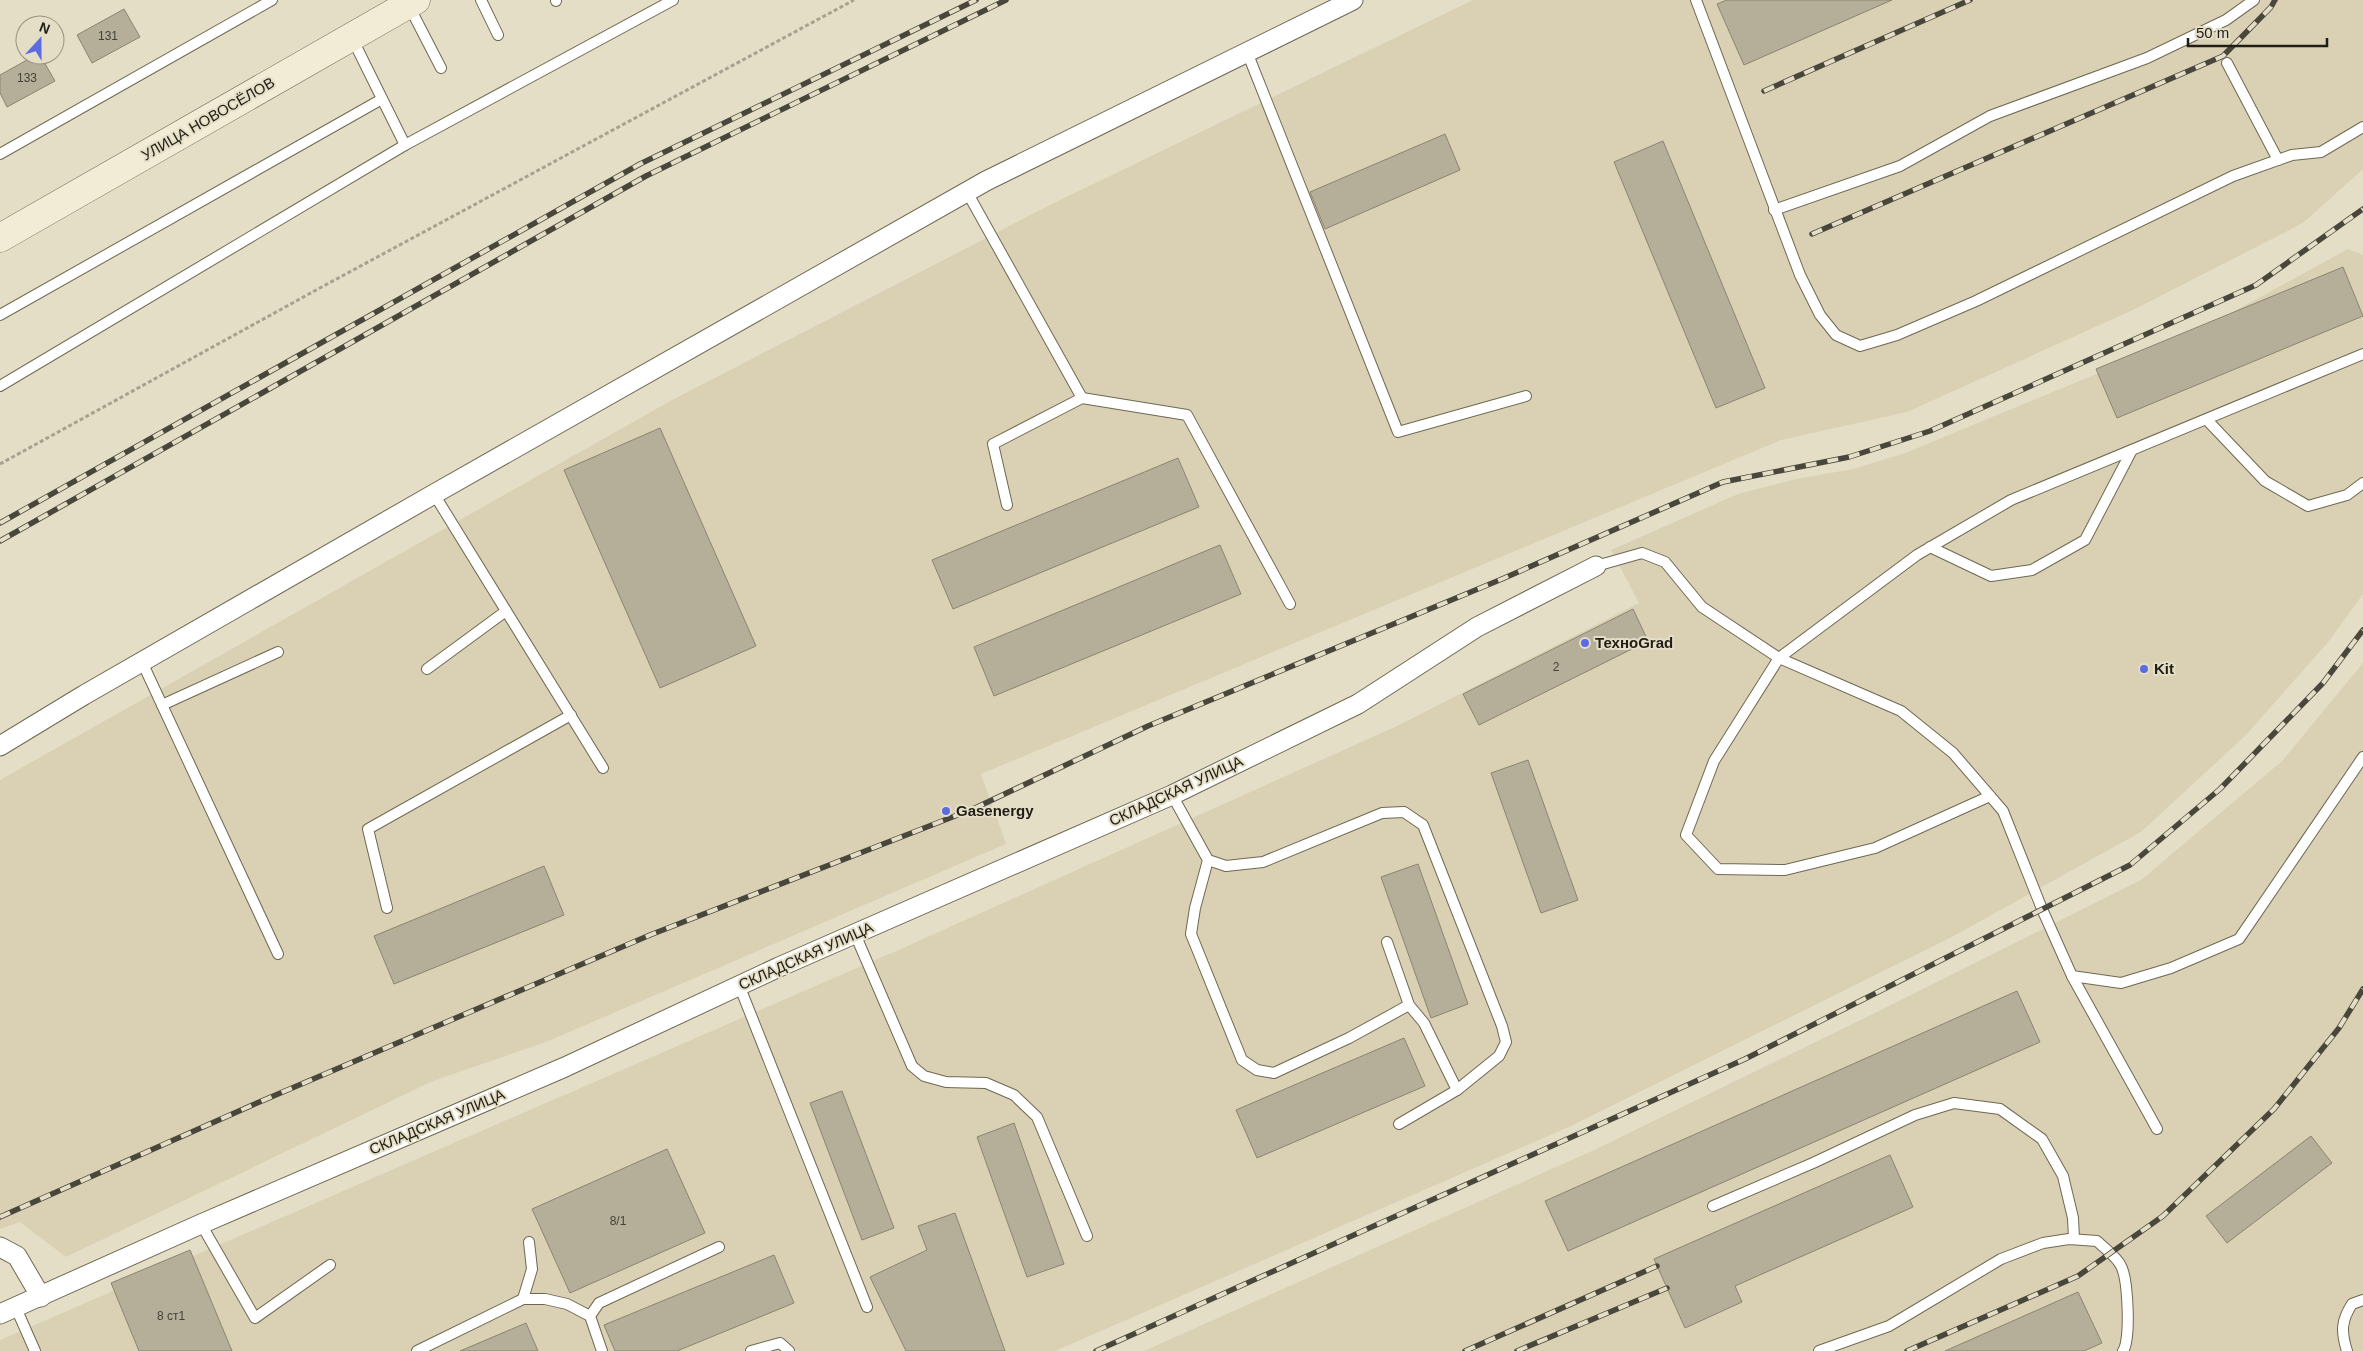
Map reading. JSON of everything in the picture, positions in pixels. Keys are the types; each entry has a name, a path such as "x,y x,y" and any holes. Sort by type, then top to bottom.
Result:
{"street":[{"path":"0,746 434,494 967,192 1353,0"},
{"name":"УЛИЦА НОВОСЁЛОВ","path":"0,238 412,2"},
{"name":"СКЛАДСКАЯ УЛИЦА","path":"8,1311 201,1224 564,1067 739,985 1172,794 1358,704 1477,626 1596,566"},
{"path":"0,1247 17,1256 41,1297"}],"lane":[{"path":"0,154 272,0"},
{"path":"481,0 498,35"},
{"path":"0,386 405,145 673,0"},
{"path":"1696,0 1800,275 1820,315 1836,335 1860,346 1897,335 1976,301 2233,176 2292,155 2322,152 2363,127"},
{"path":"1774,210 1900,166 1990,116 2147,58 2226,20 2254,0"},
{"path":"412,2 441,68"},
{"path":"352,37 405,145"},
{"path":"1247,52 1398,432 1526,396"},
{"path":"2227,63 2278,160"},
{"path":"0,315 382,99"},
{"path":"967,192 1082,398"},
{"path":"1990,796 1876,848 1785,870 1718,869 1686,835 1714,761 1779,658 1930,547 2011,500 2084,468 2207,420 2363,354"},
{"path":"1006,506 993,444 1082,398 1187,415 1290,604"},
{"path":"2207,420 2265,481 2308,506 2347,495 2363,483"},
{"path":"1930,547 1991,576 2032,570 2085,540 2132,450"},
{"path":"434,494 603,768"},
{"path":"1596,566 1642,553 1665,562 1702,607 1779,658 1901,712 1954,753 2003,811 2042,909 2072,976 2157,1129"},
{"path":"427,669 506,611"},
{"path":"162,705 278,652"},
{"path":"142,662 278,954"},
{"path":"387,908 368,829 570,715"},
{"path":"2072,976 2121,983 2170,968 2239,939 2363,757"},
{"path":"1172,794 1208,860 1226,866 1263,862 1382,813 1404,812 1423,825 1502,1026 1506,1042 1499,1056 1457,1090 1399,1124"},
{"path":"1208,860 1195,908 1191,934 1242,1060 1257,1070 1274,1073 1348,1038 1409,1005"},
{"path":"854,934 912,1066 924,1076 946,1082 986,1083 1014,1095 1037,1116 1087,1236"},
{"path":"1387,942 1409,1005 1424,1023 1457,1090"},
{"path":"739,985 867,1307"},
{"path":"1713,1206 1813,1163 1914,1115 1954,1103 2000,1109 2042,1139 2063,1176 2073,1218 2074,1239"},
{"path":"201,1224 255,1318 330,1265"},
{"path":"1819,1351 1889,1326 2001,1259 2043,1243 2074,1239 2097,1241 2122,1266 2128,1304 2127,1345 2123,1351"},
{"path":"523,1299 532,1268 528,1242"},
{"path":"590,1316 600,1303 719,1247"},
{"path":"417,1351 523,1299 545,1299 567,1304 590,1316 602,1351"},
{"path":"2347,1351 2343,1338 2344,1317 2352,1304 2363,1300"},
{"path":"8,1311 35,1351"},
{"path":"751,1351 780,1343 789,1351"}],"path":[{"path":"0,464 318,289 854,0"}],"shaded area":[{"path":"1473,0 2363,0 2363,169 2303,223 2135,309 1907,412 1781,440 981,774 1006,844 546,1042 433,1081 66,1257 20,1222 0,1229 0,780 672,400 1054,203"},
{"path":"2348,249 2363,255 2363,594 2329,641 2246,735 2141,832 1952,937 1571,1126 1055,1351 0,1351 0,1340 903,948 1397,726 1639,603 1611,550 1738,494 1796,479 1853,469 1905,453 2191,335"},
{"path":"2363,663 2363,1351 1144,1351 1592,1151 1875,1013 2141,880 2282,761"}],"building":[{"path":"1727,0 1892,0 1744,65 1717,4"},
{"path":"124,9 140,37 92,63 77,35"},
{"path":"18,65 46,65 55,81 7,107 0,93 0,75"},
{"path":"1445,134 1460,170 1325,229 1310,192"},
{"path":"1663,141 1765,388 1716,408 1614,162"},
{"path":"2343,267 2363,316 2117,418 2096,369"},
{"path":"660,428 756,646 660,688 564,470"},
{"path":"1178,458 1199,507 953,609 932,560"},
{"path":"1220,545 1241,594 994,696 974,647"},
{"path":"1633,609 1648,641 1479,725 1463,694"},
{"path":"1528,760 1578,900 1541,913 1491,773"},
{"path":"1418,864 1468,1004 1431,1018 1381,877"},
{"path":"544,866 564,915 394,984 374,936"},
{"path":"2017,991 2040,1042 1568,1251 1545,1201"},
{"path":"1404,1038 1425,1086 1257,1158 1236,1110"},
{"path":"842,1091 894,1228 862,1240 810,1103"},
{"path":"1014,1123 1064,1264 1027,1277 977,1137"},
{"path":"2311,1136 2332,1163 2227,1243 2206,1216"},
{"path":"667,1149 705,1233 570,1293 532,1209"},
{"path":"1890,1155 1913,1207 1735,1286 1742,1302 1685,1328 1654,1259"},
{"path":"955,1213 1005,1351 906,1351 870,1277 927,1250 918,1226"},
{"path":"190,1250 232,1351 139,1351 111,1283"},
{"path":"774,1255 794,1303 677,1351 615,1351 604,1325"},
{"path":"2078,1292 2102,1343 2084,1351 1945,1351"},
{"path":"526,1323 538,1351 460,1351"}],"railway":[{"path":"0,523 640,164 976,0"},
{"path":"0,541 646,176 1006,0"},
{"path":"1764,91 1970,0"},
{"path":"1812,234 2223,56 2271,7 2275,0"},
{"path":"0,1217 257,1103 650,935 973,809 1148,726 1502,579 1723,482 1849,457 1930,431 2256,285 2363,209"},
{"path":"1096,1351 1745,1059 2130,865 2220,789 2323,683 2363,630"},
{"path":"1907,1351 2078,1276 2163,1216 2274,1109 2339,1028 2363,989"},
{"path":"1465,1351 1657,1266"},
{"path":"1517,1351 1667,1288"}],"place":[{"name":"ТехноGrad","path":"1585,643"},
{"name":"Kit","path":"2144,669"},
{"name":"Gasenergy","path":"946,811"}]}
